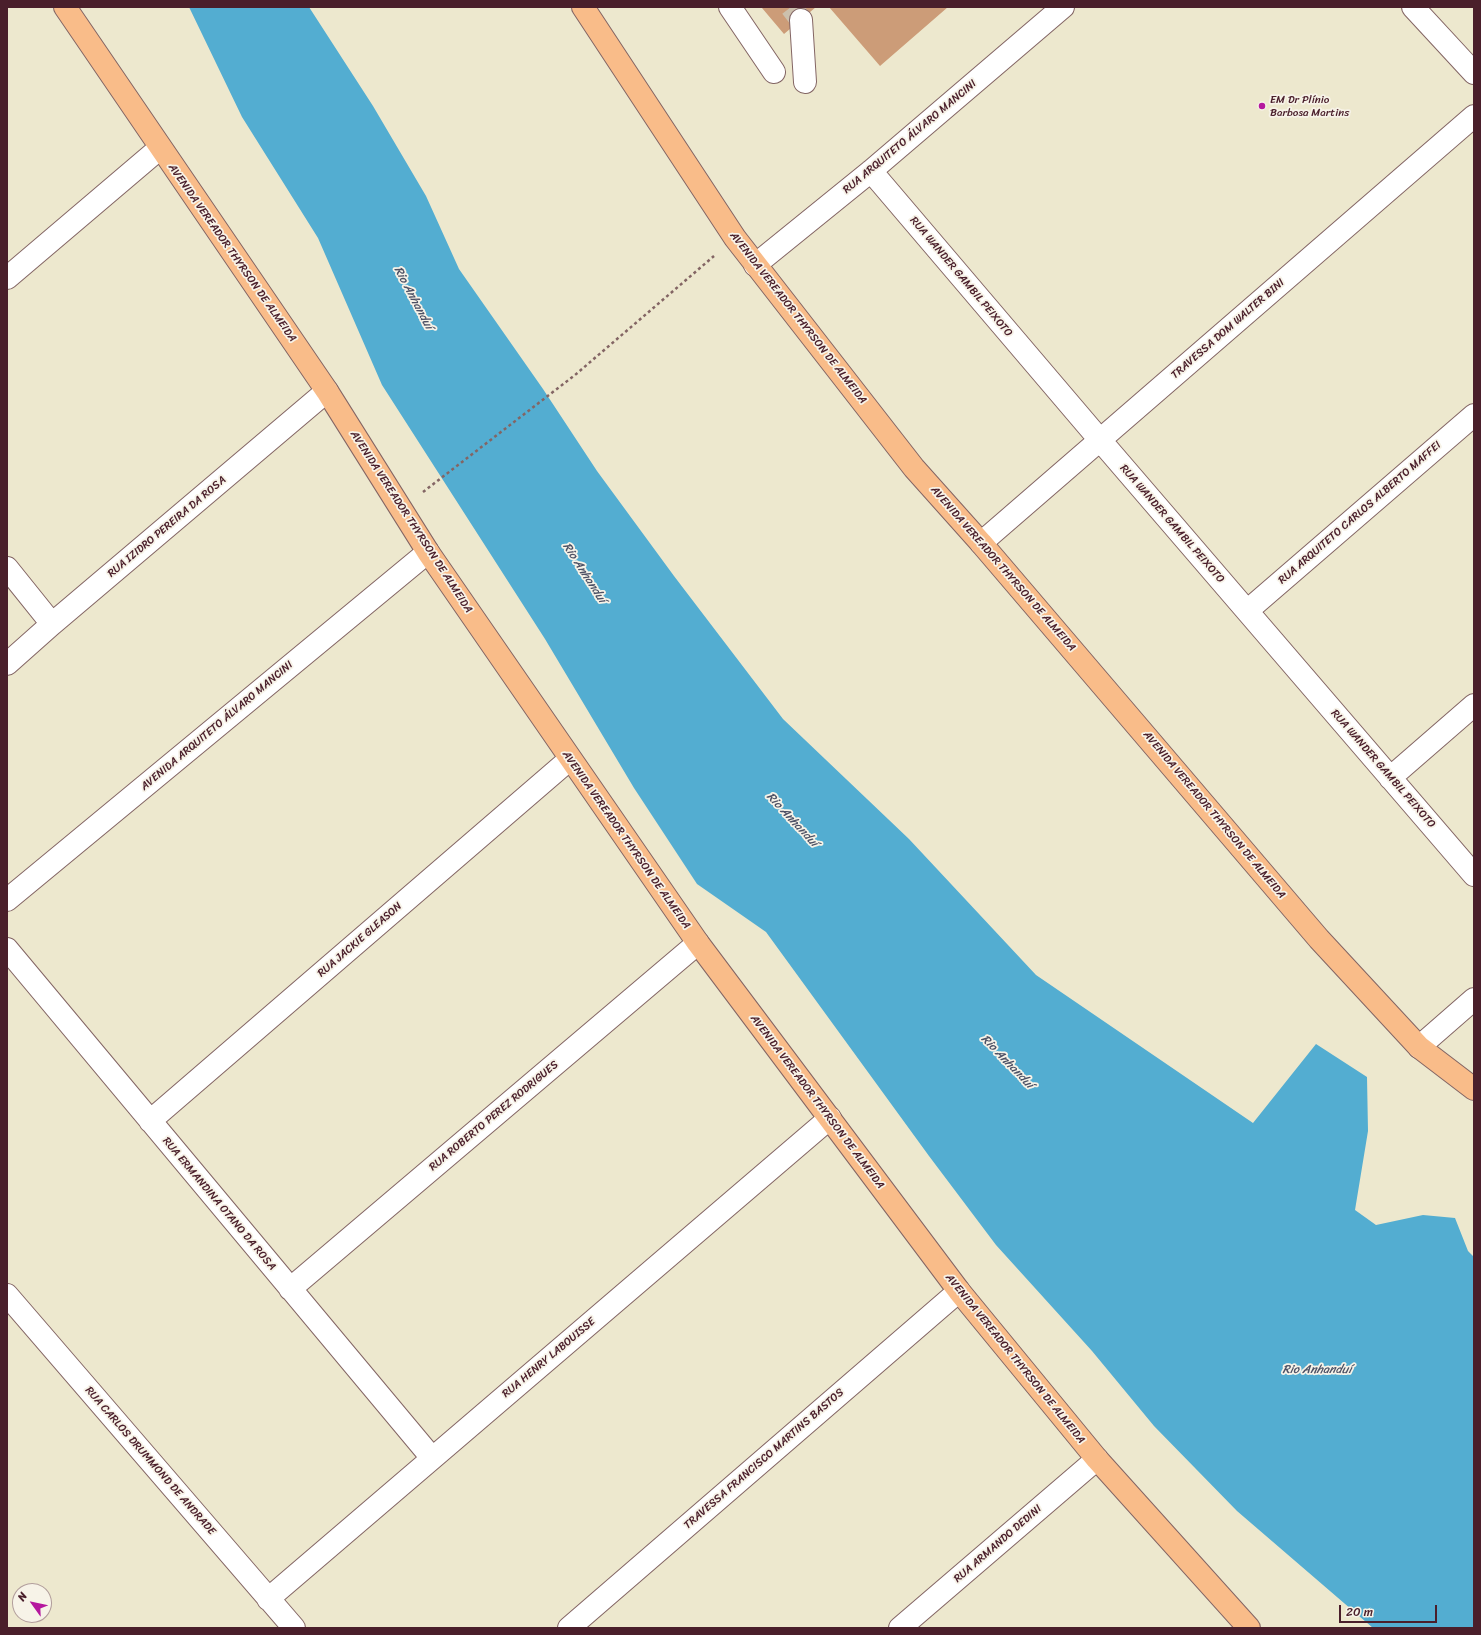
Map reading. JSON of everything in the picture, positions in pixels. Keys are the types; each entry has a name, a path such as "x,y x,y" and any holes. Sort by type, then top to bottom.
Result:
{"main road":[{"name":"AVENIDA VEREADOR THYRSON DE ALMEIDA","path":"65,7 327,391 428,552 698,942 959,1291 1097,1459 1246,1627"},
{"name":"AVENIDA VEREADOR THYRSON DE ALMEIDA","path":"583,7 735,238 914,468 981,543 1314,933 1419,1047 1474,1089"}],"street":[{"path":"730,7 774,72"},
{"name":"RUA ARQUITETO ÁLVARO MANCINI","path":"755,265 871,171 1063,7"},
{"path":"1413,7 1474,73"},
{"path":"801,20 805,82"},
{"name":"TRAVESSA DOM WALTER BINI","path":"981,543 1474,116"},
{"path":"7,278 160,148"},
{"name":"RUA WANDER GAMBIL PEIXOTO","path":"871,171 1474,875"},
{"name":"RUA IZIDRO PEREIRA DA ROSA","path":"7,664 52,624 327,391"},
{"name":"RUA ARQUITETO CARLOS ALBERTO MAFFEI","path":"1247,611 1474,415"},
{"name":"AVENIDA ARQUITETO ÁLVARO MANCINI","path":"7,900 428,552"},
{"path":"7,568 52,624"},
{"path":"1390,778 1474,705"},
{"name":"RUA JACKIE GLEASON","path":"150,1121 570,759"},
{"name":"RUA ROBERTO PEREZ RODRIGUES","path":"290,1290 698,942"},
{"name":"RUA ERMANDINA OTANO DA ROSA","path":"7,949 290,1290 432,1458"},
{"path":"1419,1047 1474,999"},
{"name":"RUA HENRY LABOUISSE","path":"268,1598 830,1118"},
{"name":"TRAVESSA FRANCISCO MARTINS BASTOS","path":"569,1628 959,1291"},
{"name":"RUA CARLOS DRUMMOND DE ANDRADE","path":"7,1294 294,1628"},
{"name":"RUA ARMANDO DEDINI","path":"900,1628 1097,1459"}],"path":[{"path":"422,493 575,375 735,238"}],"water":[{"name":"Rio Anhanduí","path":"189,7 309,7 373,106 426,196 459,269 543,389 597,471 674,576 783,719 909,839 1036,975 1253,1123 1316,1044 1367,1077 1368,1131 1355,1210 1376,1225 1423,1215 1455,1218 1468,1251 1474,1257 1474,1628 1373,1628 1237,1511 1154,1426 1092,1351 996,1245 929,1156 766,932 697,884 634,788 545,639 382,385 318,238 242,117"}],"building":[{"path":"816,7 784,34 762,8"},
{"path":"829,7 948,7 880,66"}],"tunnel":[{"path":"791,7 801,20"}],"place":[{"name":"EM Dr Plínio Barbosa Martins","path":"1262,106"}]}
